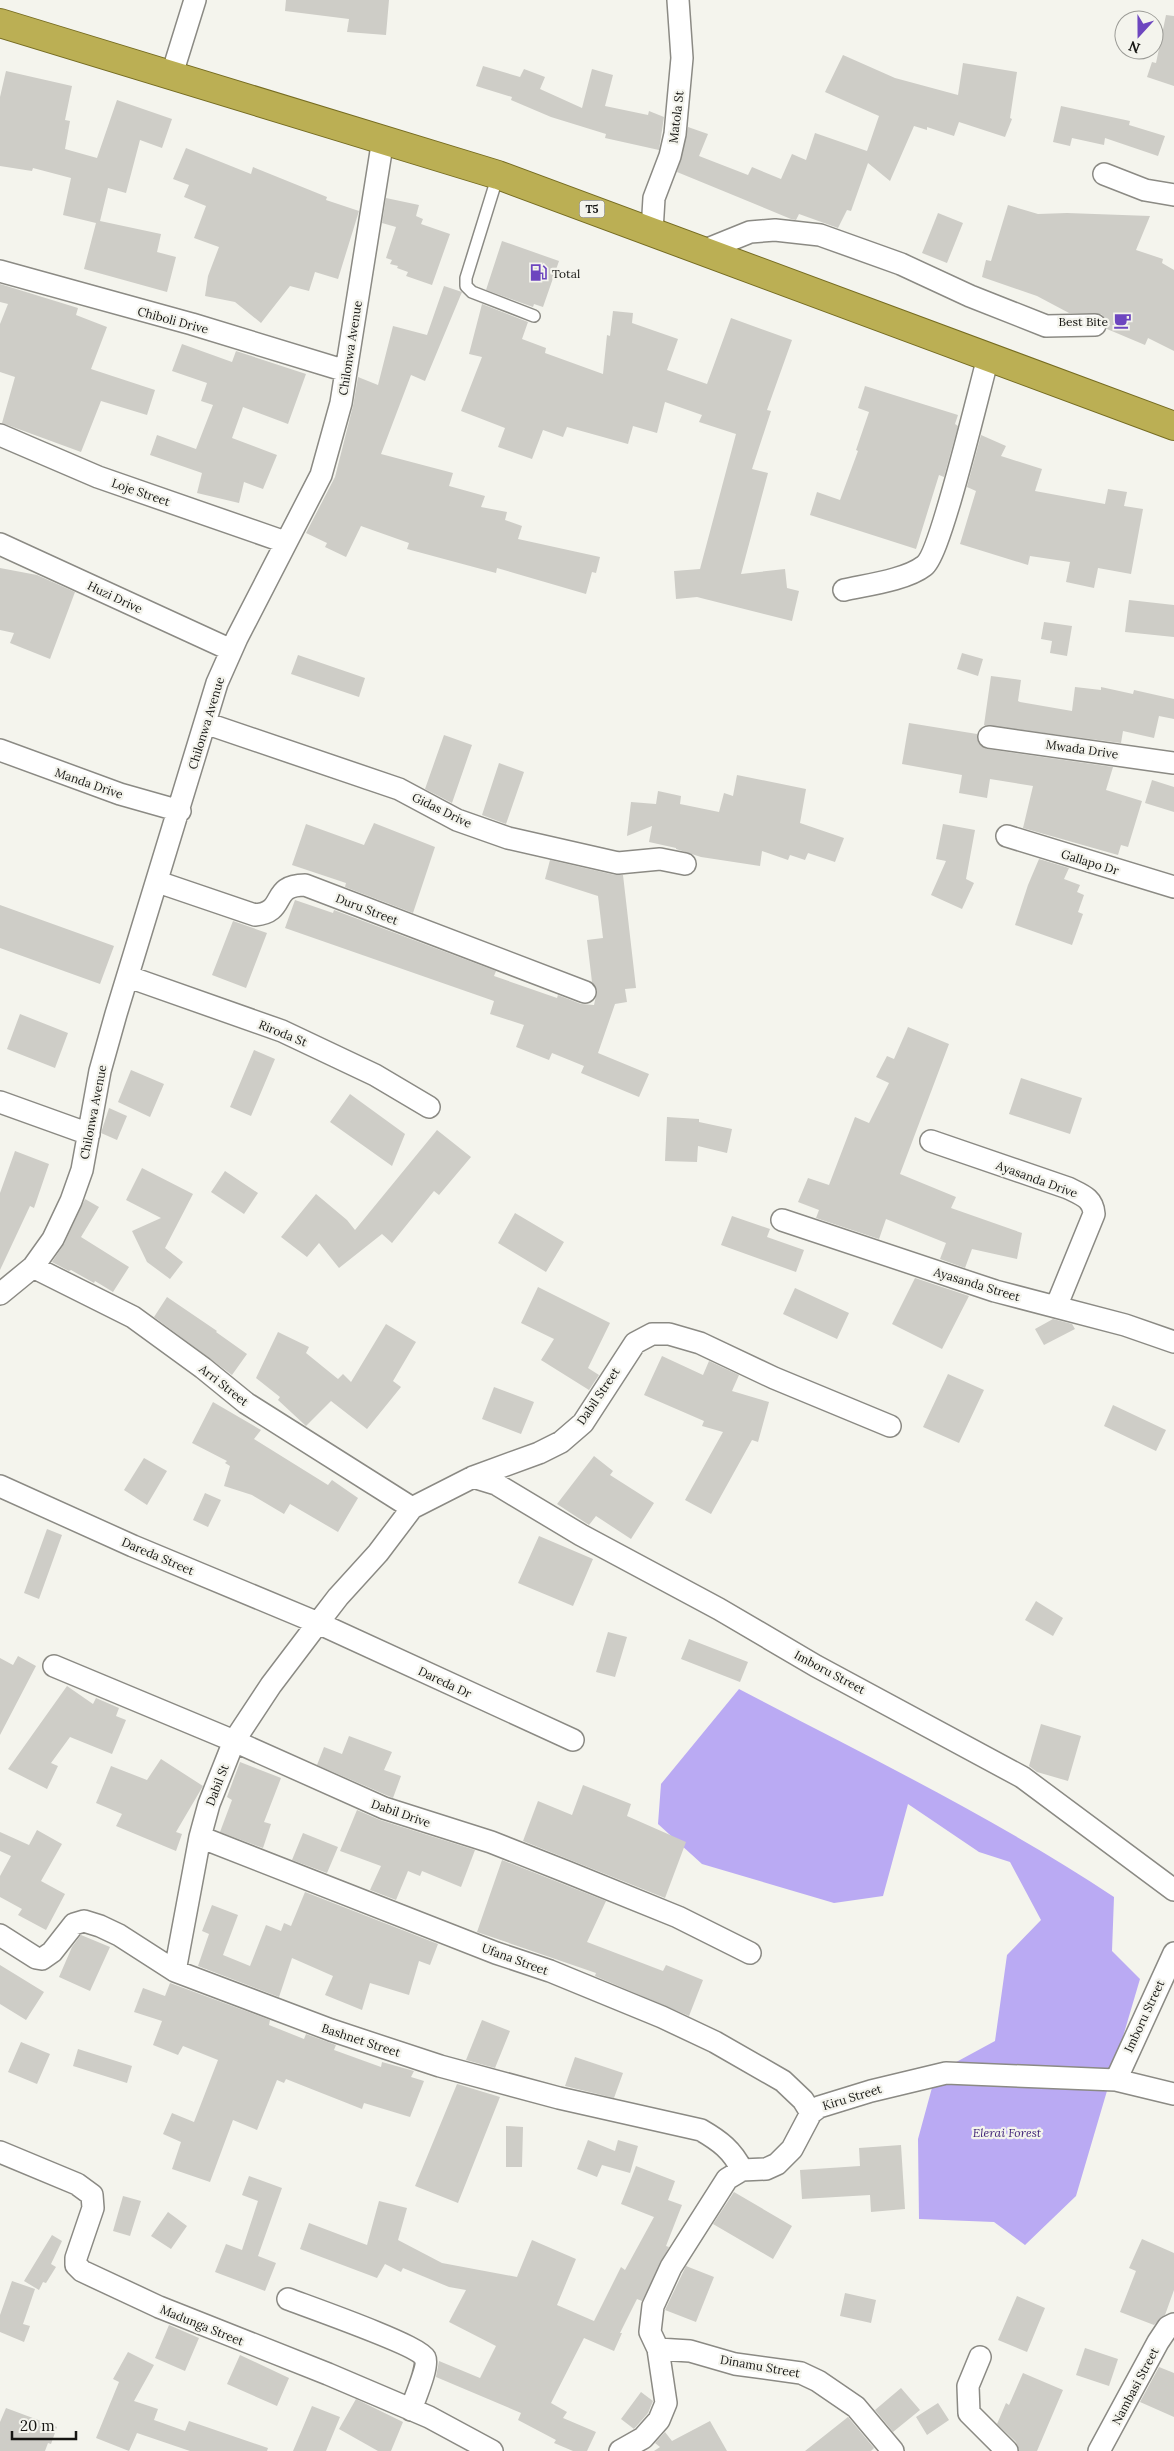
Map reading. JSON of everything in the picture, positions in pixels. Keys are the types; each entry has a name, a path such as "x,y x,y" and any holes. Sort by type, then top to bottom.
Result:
{"highway":[{"name":"T5","path":"0,23 498,175 1174,426"}],"street":[{"path":"172,74 195,0"},
{"name":"Matola St","path":"652,231 654,198 670,156 675,134 682,58 678,0"},
{"name":"Chilonwa Avenue","path":"0,1294 33,1268 53,1239 71,1201 82,1170 100,1071 180,811 217,683 231,650 320,475 341,403 383,139"},
{"path":"1104,174 1145,190 1174,195"},
{"path":"703,251 750,232 775,230 820,235 902,264 970,296 1046,326 1095,325"},
{"name":"Chiboli Drive","path":"0,271 192,324 346,371"},
{"path":"844,590 912,573 928,563 934,552 946,514 988,358"},
{"name":"Loje Street","path":"0,435 98,477 285,542"},
{"name":"Huzi Drive","path":"0,544 231,650"},
{"name":"Gidas Drive","path":"205,723 399,789 457,820 508,838 618,864 660,859 685,864"},
{"name":"Mwada Drive","path":"989,737 1174,763"},
{"name":"Manda Drive","path":"0,750 111,791 180,811"},
{"name":"Gallapo Dr","path":"1007,836 1174,887"},
{"name":"Duru Street","path":"158,882 255,915 267,914 277,905 283,891 292,885 305,885 585,992"},
{"name":"Riroda St","path":"129,978 282,1032 375,1075 429,1107"},
{"path":"0,1102 89,1134"},
{"name":"Ayasanda Drive","path":"930,1141 1068,1188 1089,1199 1093,1206 1094,1214 1056,1307"},
{"name":"Ayasanda Street","path":"782,1220 995,1291 1125,1325 1174,1342"},
{"name":"Arri Street","path":"33,1268 133,1317 203,1368 246,1403 412,1508"},
{"name":"Dabil Street","path":"318,1623 338,1596 378,1553 412,1508 473,1477 539,1453 561,1442 583,1423 635,1343 652,1334 669,1334 700,1343 774,1378 890,1426"},
{"name":"Imboru Street","path":"473,1477 496,1484 581,1535 719,1609 816,1666 891,1704 1022,1777 1174,1890"},
{"name":"Dareda Street","path":"0,1486 133,1546 318,1623"},
{"name":"Dareda Dr","path":"318,1623 573,1740"},
{"name":"Dabil St","path":"175,1971 200,1837 209,1804 234,1741 272,1685 318,1623"},
{"name":"Dabil Drive","path":"54,1666 234,1741 384,1808 490,1842 678,1917 750,1953"},
{"name":"Ufana Street","path":"200,1837 496,1952 550,1971 662,2017 715,2042 783,2080 799,2096 811,2113"},
{"name":"Bashnet Street","path":"0,1935 36,1958 42,1959 52,1952 74,1924 84,1921 100,1926 175,1971 331,2030 440,2066 559,2098 701,2130 722,2142 735,2155 742,2170"},
{"name":"Imboru Street","path":"1116,2080 1174,1952"},
{"name":"Kiru Street","path":"742,2170 766,2169 777,2164 792,2149 811,2113 819,2107 835,2101 946,2073 1116,2080 1174,2094"},
{"name":"Madunga Street","path":"0,2152 77,2184 92,2195 93,2208 76,2258 76,2266 82,2271 168,2311 328,2374 411,2410 492,2451"},
{"path":"620,2451 643,2438 659,2420 666,2403 658,2349 650,2332 653,2306 671,2267 727,2179 742,2170"},
{"path":"288,2299 387,2337 425,2357 423,2374 411,2410"},
{"name":"Nambasi Street","path":"1099,2451 1158,2342 1168,2326 1174,2324"},
{"name":"Dinamu Street","path":"658,2349 690,2351 735,2364 801,2373 818,2381 856,2407 893,2451"},
{"path":"980,2357 968,2386 969,2413 1007,2451"}],"lane":[{"path":"498,175 466,278 466,286 472,292 534,316"}],"green space":[{"name":"Elerai Forest","path":"739,1689 882,1763 1023,1840 1114,1897 1112,1951 1140,1979 1076,2196 1025,2245 994,2222 919,2219 918,2139 936,2073 995,2041 1007,1955 1041,1920 1010,1862 979,1852 908,1804 883,1896 834,1903 702,1864 658,1824 661,1784"}],"building":[{"path":"286,0 389,0 386,35 347,32 349,19 285,11"},
{"path":"1166,15 1174,16 1174,86 1147,77 1152,62 1156,63 1157,60 1164,60 1164,25"},
{"path":"843,55 895,78 958,95 963,63 1017,72 1010,118 1012,119 1005,137 959,122 954,136 927,127 927,130 914,126 890,181 868,163 851,211 847,210 838,228 799,214 796,220 791,219 677,172 688,127 708,134 699,156 748,175 752,167 781,179 792,154 806,160 815,133 867,151 879,116 825,92"},
{"path":"483,66 520,77 524,69 545,77 540,89 582,108 592,69 613,75 605,106 648,115 649,111 664,117 659,150 605,138 606,134 551,117 511,100 512,97 476,86"},
{"path":"6,71 72,86 65,120 70,121 65,149 97,158 117,100 172,119 162,148 140,140 126,193 108,188 100,221 161,234 157,252 176,257 167,292 84,269 96,223 63,215 71,178 33,168 32,171 0,166 0,97"},
{"path":"1061,106 1130,121 1129,125 1165,136 1158,156 1105,138 1104,145 1072,138 1070,146 1053,142"},
{"path":"186,148 251,174 253,167 327,197 326,200 359,211 338,279 315,272 309,291 290,286 261,323 235,302 205,296 208,276 219,247 194,238 206,206 184,197 189,185 173,179"},
{"path":"386,198 419,205 416,216 423,219 421,224 450,234 432,285 406,276 408,272 390,264 392,260 386,258 396,227 382,223"},
{"path":"1008,205 1038,214 1067,213 1150,216 1136,250 1163,259 1162,263 1174,270 1174,351 1148,338 1145,345 1107,329 1106,319 1101,314 1069,313 1037,296 982,277 986,260 991,261"},
{"path":"938,213 963,223 947,263 922,253"},
{"path":"502,241 559,261 543,307 534,304 533,307 486,290"},
{"path":"0,284 78,308 76,315 107,327 91,369 155,390 147,415 101,401 81,452 2,423 15,377 0,372 0,324 8,304 0,302"},
{"path":"444,286 462,292 425,381 411,375 381,454 453,473 449,486 485,496 481,507 507,512 505,520 522,526 518,539 600,557 596,573 592,572 586,594 497,568 496,573 407,549 409,543 361,526 346,557 325,547 327,543 306,533 335,477 353,406 358,377 378,385 393,326 427,335"},
{"path":"482,304 528,322 522,339 546,348 545,353 603,374 607,335 610,336 613,311 633,313 632,323 678,339 667,370 707,384 731,318 792,340 767,410 771,411 752,469 768,473 741,574 785,569 787,588 799,591 792,621 697,597 676,599 674,571 700,569 736,434 699,422 702,415 665,402 657,433 633,426 628,444 567,427 563,437 543,430 532,459 498,447 505,428 461,411 482,357 469,354"},
{"path":"182,344 232,362 236,351 306,374 288,424 243,407 232,438 277,455 263,489 244,482 239,503 197,493 202,473 150,455 157,435 196,449 213,405 201,401 207,383 172,371"},
{"path":"865,386 958,415 955,424 958,426 944,477 939,475 916,549 810,515 817,492 840,500 858,451 856,450 869,412 858,408"},
{"path":"981,435 1006,446 1001,456 1042,469 1035,491 1105,504 1108,489 1127,492 1124,506 1143,509 1131,574 1098,568 1094,588 1066,582 1070,562 1030,556 1028,565 960,544 976,491 967,487"},
{"path":"0,568 37,575 75,592 50,659 10,643 14,633 0,630"},
{"path":"1129,600 1174,605 1174,637 1125,632"},
{"path":"1044,622 1072,626 1067,656 1050,653 1052,641 1041,639"},
{"path":"962,653 983,659 978,676 957,669"},
{"path":"298,655 365,678 359,697 291,674"},
{"path":"991,676 1021,680 1018,701 1020,702 1072,711 1075,687 1101,690 1101,687 1133,694 1134,690 1174,699 1174,719 1159,716 1154,738 1123,731 1121,743 984,725"},
{"path":"909,723 977,734 978,742 987,749 1113,767 1106,790 1142,801 1128,847 1121,845 1118,855 1023,828 1033,786 990,779 987,798 959,793 962,775 902,764"},
{"path":"444,735 472,745 452,803 425,789"},
{"path":"499,763 524,772 506,824 482,815"},
{"path":"737,775 806,789 800,823 844,838 835,862 808,853 805,860 790,855 788,860 762,851 760,866 701,857 676,848 649,842 652,826 627,836 631,802 656,804 658,791 681,796 680,804 719,812 724,793 733,796"},
{"path":"1152,780 1174,787 1174,812 1145,803"},
{"path":"374,823 435,847 413,913 345,887 346,883 292,865 306,824 364,845"},
{"path":"943,824 975,830 966,879 974,883 962,909 931,895 946,861 936,859"},
{"path":"1039,859 1069,868 1064,879 1080,885 1077,892 1084,895 1078,912 1083,914 1072,945 1015,925"},
{"path":"550,860 615,875 623,875 636,988 625,989 627,1002 615,1004 598,1053 649,1074 639,1097 581,1073 584,1066 552,1053 549,1060 516,1047 524,1025 490,1014 494,1001 285,928 295,900 333,913 334,910 496,971 494,976 557,998 558,995 581,1004 594,1005 597,991 592,982 587,940 603,938 598,896 545,879"},
{"path":"0,905 114,946 100,984 0,948"},
{"path":"233,921 267,933 246,988 212,975"},
{"path":"20,1014 68,1033 55,1068 7,1049"},
{"path":"908,1027 949,1044 900,1174 956,1197 951,1208 1022,1233 1017,1259 972,1249 965,1268 940,1259 946,1243 886,1219 879,1239 816,1218 819,1210 798,1202 808,1178 829,1185 855,1117 869,1123 889,1083 876,1077 887,1056 894,1059"},
{"path":"254,1050 275,1059 251,1116 230,1107"},
{"path":"131,1070 164,1084 150,1117 118,1102"},
{"path":"1021,1078 1082,1098 1070,1134 1009,1114"},
{"path":"350,1094 405,1134 392,1166 330,1122"},
{"path":"109,1108 127,1116 117,1140 101,1133"},
{"path":"667,1117 699,1119 699,1122 732,1129 727,1153 698,1146 697,1162 665,1161"},
{"path":"437,1130 471,1157 439,1195 434,1191 392,1243 382,1234 339,1268 319,1243 307,1257 281,1237 316,1194 347,1220 355,1230"},
{"path":"15,1151 49,1164 34,1208 30,1206 0,1270 0,1193"},
{"path":"142,1168 193,1194 165,1248 183,1262 170,1279 147,1262 132,1231 161,1218 126,1200"},
{"path":"225,1171 258,1193 244,1214 211,1192"},
{"path":"85,1199 99,1207 81,1237 129,1267 113,1292 95,1281 94,1283 52,1262 64,1244"},
{"path":"515,1213 564,1242 546,1272 498,1243"},
{"path":"732,1216 770,1229 767,1237 804,1250 796,1272 721,1245"},
{"path":"915,1278 969,1296 942,1349 892,1324"},
{"path":"538,1287 610,1323 588,1368 599,1375 589,1390 541,1360 554,1339 521,1323"},
{"path":"795,1288 849,1313 837,1339 783,1314"},
{"path":"167,1297 247,1354 232,1375 154,1317"},
{"path":"1053,1319 1072,1324 1075,1329 1044,1345 1035,1329"},
{"path":"386,1324 416,1342 393,1381 401,1387 367,1429 331,1401 306,1426 278,1400 280,1397 256,1378 278,1332 309,1347 306,1353 338,1379 343,1374 351,1382"},
{"path":"662,1356 703,1375 709,1361 739,1375 732,1391 769,1402 758,1442 752,1440 711,1514 685,1500 723,1432 702,1426 704,1421 644,1395"},
{"path":"948,1374 984,1390 959,1443 923,1427"},
{"path":"494,1387 534,1402 521,1434 482,1419"},
{"path":"213,1402 261,1430 254,1439 328,1485 332,1480 358,1498 338,1532 290,1504 284,1514 252,1495 224,1486 230,1466 225,1463 227,1461 192,1443"},
{"path":"1113,1405 1166,1430 1156,1451 1104,1426"},
{"path":"594,1456 613,1471 610,1475 654,1503 631,1539 596,1516 589,1525 557,1504"},
{"path":"144,1458 167,1471 147,1505 124,1490"},
{"path":"205,1493 221,1500 208,1527 193,1520"},
{"path":"47,1529 62,1535 39,1599 24,1593"},
{"path":"539,1536 593,1559 573,1606 518,1583"},
{"path":"1036,1601 1063,1618 1053,1636 1025,1620"},
{"path":"608,1632 627,1637 615,1677 596,1672"},
{"path":"689,1639 748,1662 740,1682 681,1659"},
{"path":"18,1656 36,1666 0,1735 0,1658 13,1665"},
{"path":"67,1686 93,1704 96,1698 119,1708 116,1716 126,1720 112,1754 70,1737 51,1763 58,1766 47,1789 8,1769"},
{"path":"1041,1724 1081,1736 1068,1781 1037,1772 1029,1766"},
{"path":"349,1736 392,1752 384,1770 401,1776 393,1798 317,1765 324,1747 342,1754"},
{"path":"161,1759 203,1786 176,1832 182,1834 176,1851 116,1826 122,1814 96,1803 111,1766 147,1780"},
{"path":"240,1762 281,1778 264,1822 271,1824 263,1848 220,1832 232,1800 227,1797"},
{"path":"583,1785 631,1804 627,1816 686,1842 665,1898 523,1841 538,1801 572,1815"},
{"path":"357,1810 380,1820 475,1850 461,1887 422,1871 420,1876 408,1871 396,1900 370,1890 381,1866 340,1851"},
{"path":"37,1830 62,1844 41,1881 65,1894 46,1930 18,1915 22,1909 0,1897 0,1876 11,1856 0,1851 0,1832 29,1845"},
{"path":"303,1833 338,1847 327,1873 292,1860"},
{"path":"502,1860 606,1901 587,1942 663,1971 666,1965 703,1980 689,2016 595,1976 596,1973 477,1932"},
{"path":"305,1892 438,1944 430,1965 419,1961 409,1995 370,1983 362,2010 325,1995 333,1976 292,1958 279,1997 198,1966 209,1934 202,1931 212,1905 238,1915 223,1955 250,1966 266,1925 281,1931 284,1923 291,1926"},
{"path":"81,1935 110,1947 90,1991 59,1977 72,1947"},
{"path":"0,1965 44,1992 26,2020 0,2004"},
{"path":"170,1983 270,2020 269,2025 304,2039 306,2034 336,2045 334,2050 381,2067 382,2062 414,2071 411,2077 424,2081 410,2117 364,2103 362,2109 286,2079 284,2083 277,2080 257,2130 233,2120 210,2182 172,2169 181,2142 163,2134 172,2113 194,2122 218,2060 183,2046 178,2055 153,2045 162,2021 134,2012 143,1988 165,1996"},
{"path":"482,2020 510,2031 495,2068 466,2060"},
{"path":"21,2042 50,2054 37,2084 8,2072"},
{"path":"78,2049 132,2066 127,2083 73,2066"},
{"path":"575,2057 623,2073 614,2098 565,2086"},
{"path":"457,2084 500,2097 458,2203 415,2186"},
{"path":"506,2126 523,2127 522,2167 506,2167"},
{"path":"588,2140 615,2151 618,2140 638,2146 630,2173 602,2165 597,2177 577,2169"},
{"path":"901,2145 905,2209 871,2212 870,2195 802,2199 800,2170 860,2166 859,2148"},
{"path":"636,2166 675,2181 668,2200 682,2205 666,2246 669,2247 642,2301 637,2299 620,2333 622,2333 614,2351 584,2338 551,2403 567,2412 563,2418 596,2432 587,2451 573,2451 554,2443 556,2440 518,2420 521,2413 436,2377 439,2361 480,2378 496,2346 449,2322 466,2290 449,2287 403,2268 401,2272 385,2264 377,2278 300,2249 309,2223 367,2245 379,2201 407,2208 398,2240 442,2263 517,2277 532,2240 576,2259 557,2305 594,2321 621,2267 625,2270 654,2217 621,2204"},
{"path":"249,2176 282,2188 258,2256 276,2263 265,2291 215,2272 226,2244 242,2250 258,2201 242,2195"},
{"path":"734,2192 792,2226 773,2259 713,2224"},
{"path":"123,2196 141,2201 130,2236 113,2231"},
{"path":"168,2212 187,2226 171,2249 151,2236"},
{"path":"52,2235 62,2241 51,2264 56,2267 46,2283 43,2282 39,2290 24,2281"},
{"path":"1142,2239 1174,2253 1174,2290 1165,2315 1154,2325 1120,2312 1136,2271 1129,2268"},
{"path":"686,2266 714,2277 696,2322 665,2310"},
{"path":"12,2281 35,2289 23,2324 30,2326 24,2342 0,2332 0,2315"},
{"path":"845,2293 876,2300 871,2323 840,2316"},
{"path":"1017,2296 1045,2308 1027,2352 998,2340"},
{"path":"169,2325 199,2338 185,2371 155,2358"},
{"path":"1085,2348 1118,2359 1109,2386 1076,2375"},
{"path":"128,2352 154,2365 134,2401 158,2409 154,2420 185,2431 189,2421 268,2448 267,2451 190,2451 137,2433 129,2451 96,2438 119,2382 113,2379"},
{"path":"240,2355 289,2378 277,2406 227,2384"},
{"path":"1159,2367 1174,2373 1174,2417 1140,2402"},
{"path":"1023,2373 1063,2390 1037,2451 1019,2451 1016,2442 997,2424 1006,2403 1009,2405"},
{"path":"901,2388 920,2410 893,2432 875,2410"},
{"path":"641,2392 653,2401 648,2413 634,2429 621,2419"},
{"path":"356,2399 403,2422 391,2451 378,2451 339,2429"},
{"path":"938,2403 949,2420 927,2435 916,2417"},
{"path":"312,2406 340,2417 326,2451 293,2451"},
{"path":"6,2408 57,2427 51,2444 48,2443 45,2451 0,2451 0,2422"},
{"path":"848,2417 874,2448 871,2451 805,2451"},
{"path":"710,2421 727,2451 654,2451 660,2447 655,2443 665,2432 672,2441"}],"place":[{"name":"Total","path":"538,273"},
{"name":"Best Bite","path":"1122,321"}]}
